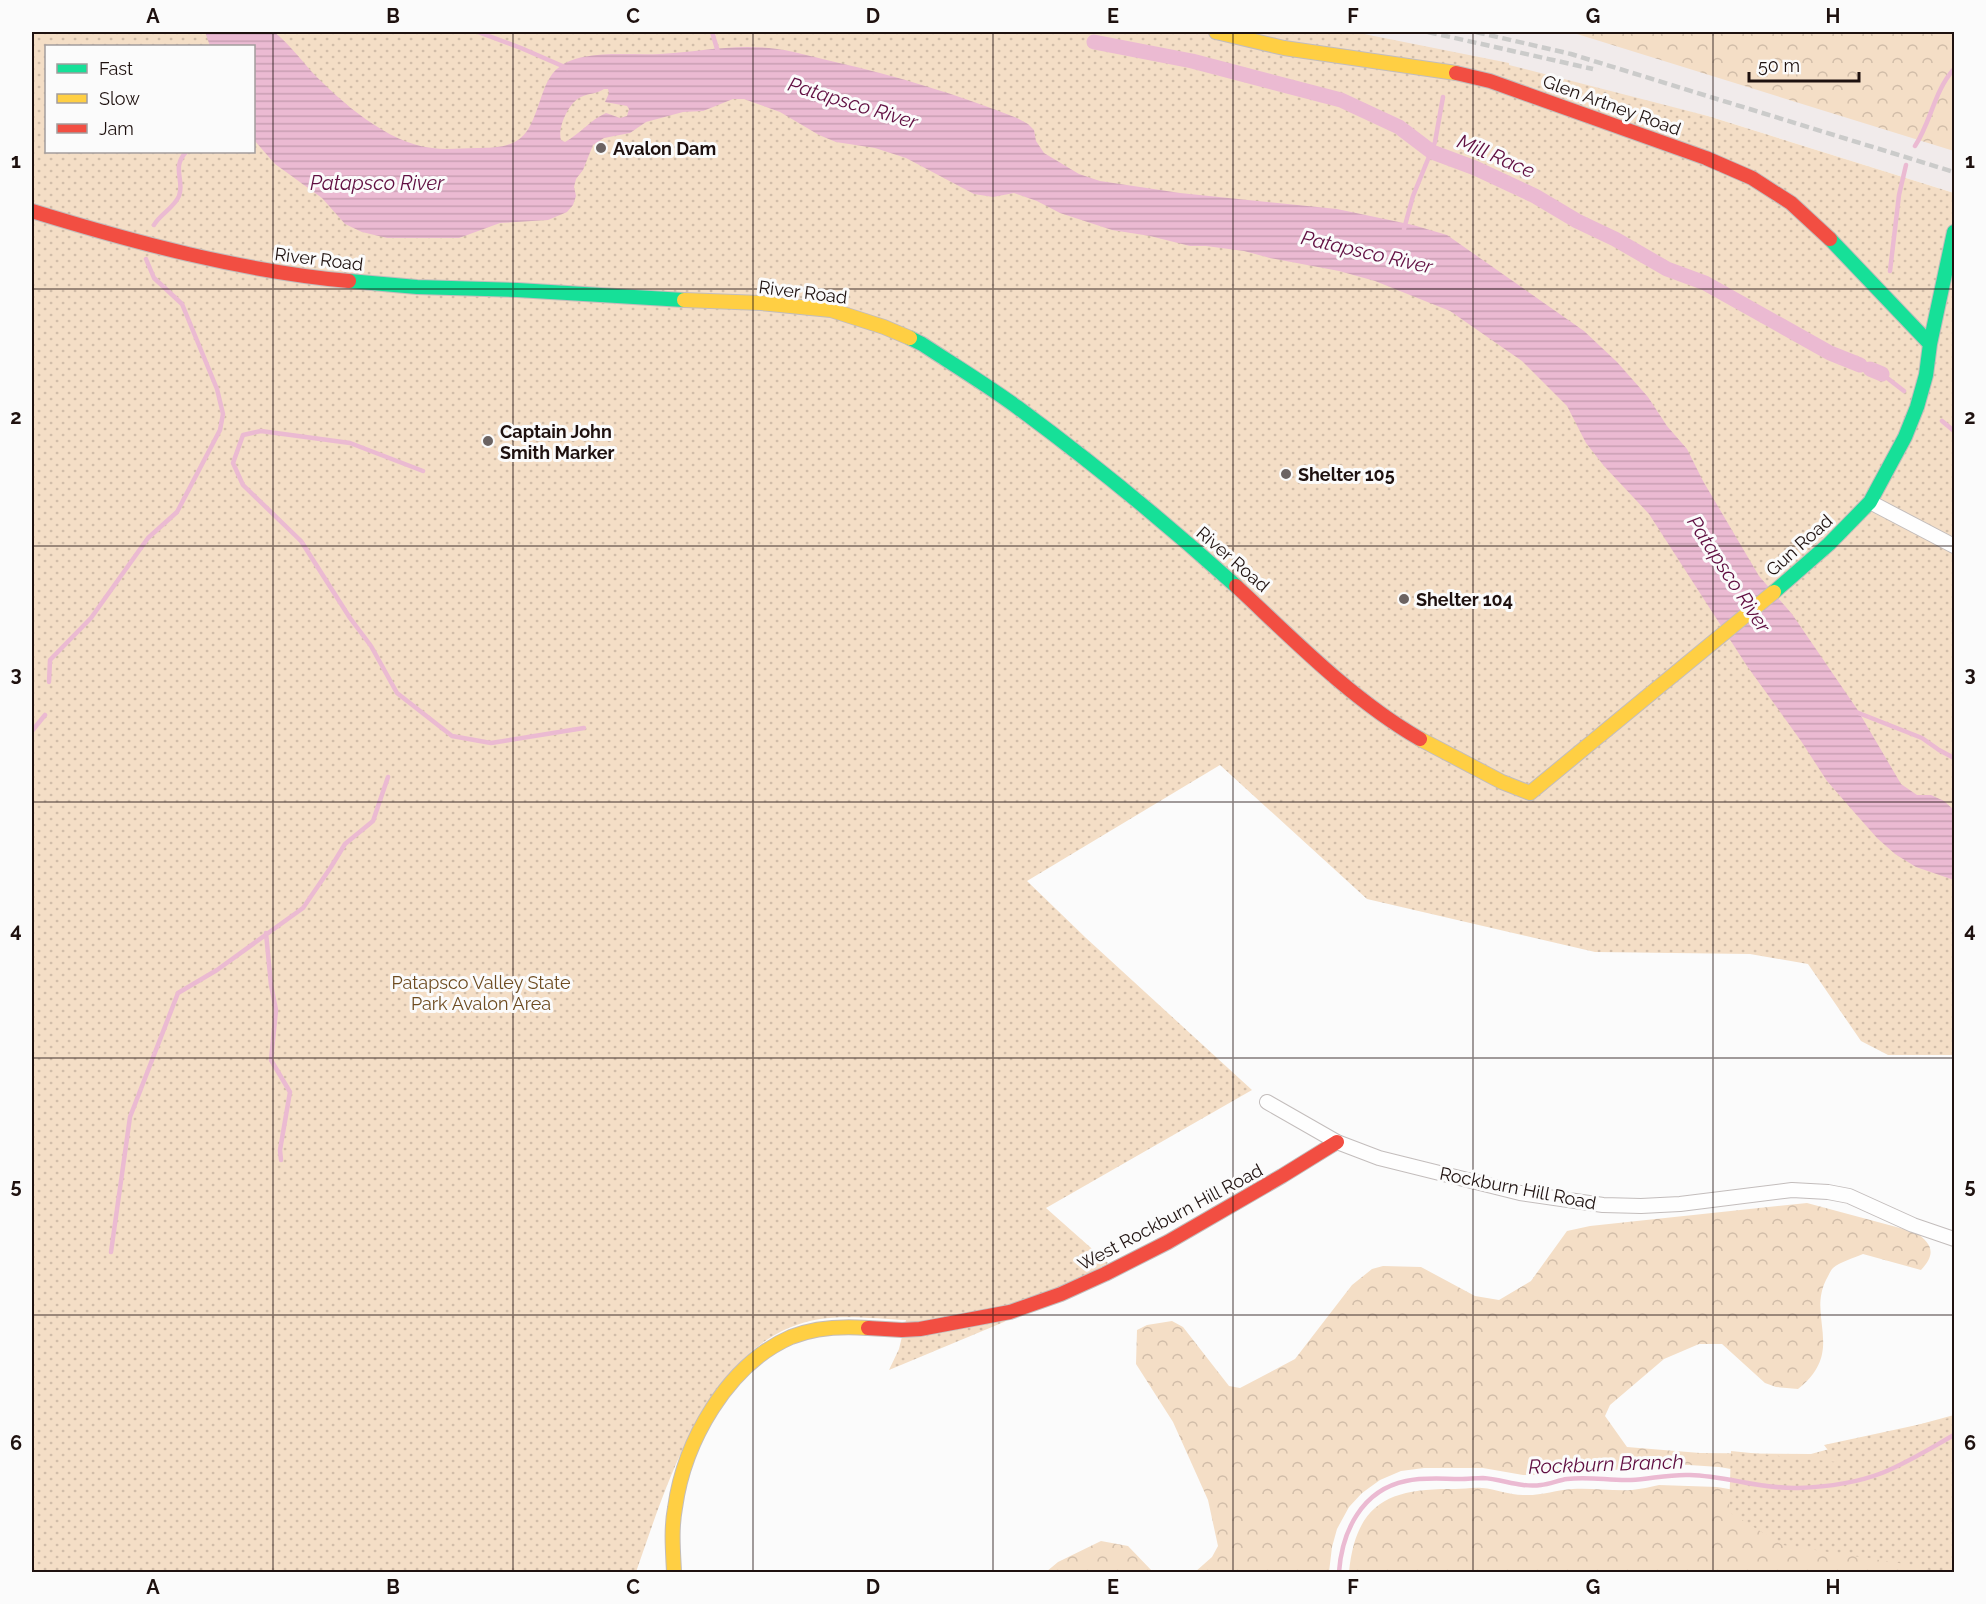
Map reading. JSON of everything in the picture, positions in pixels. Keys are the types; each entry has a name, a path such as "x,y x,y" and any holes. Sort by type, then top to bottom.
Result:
{"street":[{"name":"Glen Artney Road","path":"1216,32 1279,49 1392,61 1455,71 1491,81 1706,158 1752,178 1791,203 1818,227 1930,344"},
{"name":"River Road","path":"32,211 225,264 304,277 417,287 517,290 771,304 831,310 884,327 922,344 1016,406 1103,473 1191,546 1341,682 1391,722 1448,755 1530,794"},
{"name":"Gun Road","path":"1530,794 1785,583 1829,544 1870,502 1905,437 1917,407 1926,375 1930,344 1954,232"},
{"path":"1870,502 1954,546"},
{"name":"Rockburn Hill Road","path":"1267,1102 1337,1142 1379,1158 1520,1192 1603,1205 1641,1206 1680,1204 1792,1190 1828,1192 1850,1196 1912,1225 1954,1239"},
{"name":"West Rockburn Hill Road","path":"674,1572 672,1532 676,1500 704,1423 729,1387 749,1364 773,1346 819,1329 853,1327 914,1329 1015,1311 1120,1268 1287,1175 1337,1142"}],"shaded area":[{"path":"1354,32 1622,32 1954,120 1954,193 1708,116"}],"green space":[{"name":"Patapsco Valley State Park Avalon Area","path":"32,32 1354,32 1509,63 1509,65 1708,116 1954,193 1954,1055 1888,1055 1861,1041 1808,964 1750,954 1595,952 1367,899 1220,765 1027,881 1252,1090 1046,1208 1108,1263 1004,1322 889,1370 899,1349 906,1320 851,1317 820,1319 782,1331 749,1353 722,1383 698,1419 662,1498 636,1572 32,1572"},
{"path":"1565,32 1954,32 1954,151 1577,34"},
{"path":"1807,1203 1915,1232 1929,1245 1929,1259 1921,1270 1863,1254 1833,1268 1821,1294 1823,1348 1820,1361 1812,1375 1798,1389 1776,1387 1765,1383 1722,1344 1699,1344 1664,1359 1610,1405 1605,1416 1627,1447 1700,1453 1811,1454 1954,1415 1954,1424 1908,1449 1773,1476 1719,1467 1689,1465 1658,1465 1631,1470 1566,1469 1540,1475 1523,1475 1483,1468 1424,1468 1401,1471 1380,1480 1362,1493 1349,1507 1337,1529 1329,1572 1195,1572 1212,1557 1218,1546 1208,1500 1173,1422 1136,1364 1137,1330 1147,1325 1172,1321 1183,1327 1229,1386 1240,1388 1295,1359 1352,1285 1372,1269 1383,1266 1421,1267 1475,1296 1499,1300 1531,1281 1567,1231 1590,1226"},
{"path":"1954,1417 1954,1572 1930,1572 1925,1565 1918,1566 1783,1545 1729,1512 1731,1451 1837,1462 1824,1445"},
{"path":"1659,1485 1717,1487 1770,1496 1954,1572 1349,1572 1359,1529 1368,1515 1380,1504 1395,1496 1432,1489 1479,1488 1529,1495 1573,1489 1632,1490"},
{"path":"1101,1541 1128,1546 1153,1572 1046,1572 1058,1562"}],"water":[{"name":"Patapsco River","path":"205,32 274,32 289,45 323,83 351,108 382,130 398,138 415,145 432,148 485,148 515,142 531,124 552,74 570,61 602,55 660,54 755,47 794,52 858,67 950,94 1017,118 1034,130 1036,141 1044,153 1079,174 1100,181 1180,193 1337,209 1413,225 1447,235 1584,331 1617,362 1648,397 1667,426 1687,449 1703,481 1759,576 1792,614 1857,709 1901,784 1917,795 1931,795 1944,801 1954,810 1954,880 1916,867 1895,854 1877,838 1827,781 1747,666 1649,514 1604,466 1586,443 1567,406 1522,361 1450,311 1375,281 1339,271 1244,251 1190,246 1112,230 1060,213 1037,201 1014,193 993,197 974,194 906,158 875,148 836,142 819,135 780,112 744,99 733,99 703,111 683,112 646,122 630,133 604,138 593,145 583,170 576,179 574,187 576,196 567,212 548,220 500,223 459,238 387,238 362,232 345,224 322,198 275,164 255,141 255,45 210,45","holes":["604,89 608,89 609,93 605,102 627,106 629,109 627,116 620,118 606,113 565,142 561,140 562,122 572,104 584,96"]}],"waterway":[{"path":"478,32 567,68"},
{"path":"712,32 718,52"},
{"name":"Mill Race","path":"1094,42 1192,61 1341,100 1399,127 1432,152 1475,168 1535,196 1667,269 1705,283 1830,353 1860,365"},
{"path":"1915,146 1942,87 1954,69"},
{"path":"1404,229 1413,196 1435,142 1443,97"},
{"path":"154,225 179,196 181,185 179,164 185,153"},
{"path":"1890,271 1899,195 1906,165"},
{"path":"49,682 50,660 91,618 148,538 177,512 220,430 223,414 217,389 182,304 154,278 146,259"},
{"name":"Mill Race","path":"1870,369 1882,374"},
{"path":"1882,374 1904,391"},
{"path":"1942,421 1954,431"},
{"path":"423,471 350,443 261,431 243,435 233,463 243,485 301,541 350,618 371,646 397,693 452,736 491,743 584,728"},
{"path":"1856,712 1922,738 1954,758"},
{"path":"32,731 45,715"},
{"path":"111,1252 130,1117 178,993 217,970 303,908 345,844 373,821 388,777"},
{"path":"266,933 276,1010 271,1060 290,1092 280,1150 281,1160"},
{"name":"Rockburn Branch","path":"1339,1572 1345,1542 1357,1514 1377,1493 1406,1481 1483,1478 1534,1486 1575,1478 1631,1480 1682,1475 1784,1488 1819,1487 1851,1482 1882,1473 1954,1435"}],"railway":[{"path":"1428,32 1593,69"},
{"path":"1476,32 1571,54 1954,172"}],"traffic: fast":[{"path":"1774,592 1829,544 1870,502 1905,437 1926,375 1930,344 1954,232"},
{"path":"1830,239 1930,344"},
{"path":"349,281 417,287 517,290 684,300"},
{"path":"910,338 982,383 1045,428 1129,494 1236,586"}],"traffic: slow":[{"path":"1216,32 1284,48 1456,73"},
{"path":"684,300 761,303 831,310 910,338"},
{"path":"1420,739 1502,782 1530,793 1774,592"},
{"path":"674,1572 673,1524 680,1483 699,1432 712,1408 729,1386 747,1366 768,1350 791,1337 829,1328 868,1328"}],"traffic: jam":[{"path":"1456,73 1490,81 1706,158 1752,178 1791,203 1830,239"},
{"path":"32,211 110,234 229,263 349,281"},
{"path":"1236,586 1347,687 1370,706 1420,739"},
{"path":"868,1328 920,1329 1010,1312 1061,1294 1168,1242 1337,1142"}],"place":[{"name":"Avalon Dam","path":"601,148"},
{"name":"Captain John Smith Marker","path":"488,441"},
{"name":"Shelter 105","path":"1286,474"},
{"name":"Shelter 104","path":"1404,599"}]}
